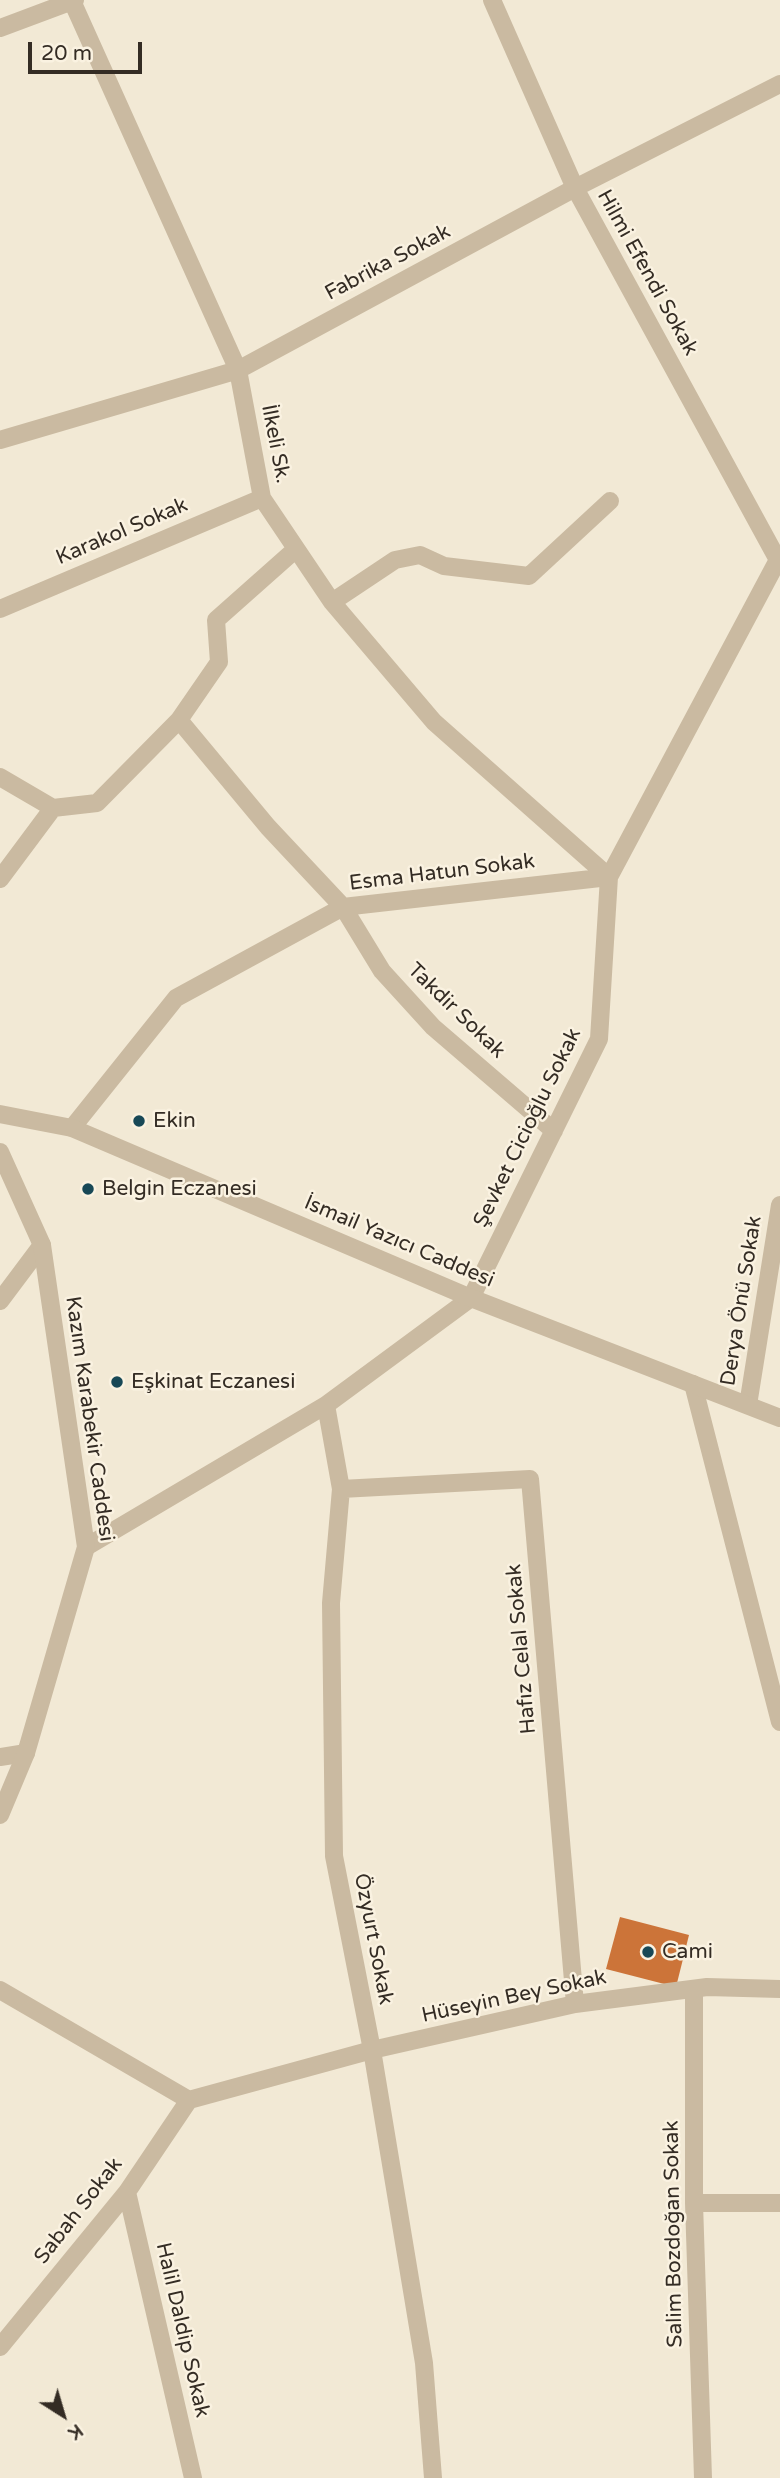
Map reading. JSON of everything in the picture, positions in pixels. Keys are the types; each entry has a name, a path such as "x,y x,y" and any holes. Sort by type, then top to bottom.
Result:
{"street":[{"name":"Hilmi Efendi Sokak","path":"492,0 575,188 779,558"},
{"path":"0,27 73,1"},
{"name":"İlkeli Sk.","path":"73,1 238,370 262,498 332,602 434,722 609,877"},
{"name":"Fabrika Sokak","path":"0,440 238,370 575,188 780,84"},
{"name":"Karakol Sokak","path":"0,609 262,498"},
{"path":"332,602 395,561 420,555 444,566 529,576 610,501"},
{"path":"0,777 53,808 97,803 179,720 219,662 216,620 296,549"},
{"name":"Şevket Cicioğlu Sokak","path":"86,1547 326,1405 471,1298 600,1039 609,877 779,558"},
{"name":"Takdir Sokak","path":"179,720 268,827 343,907 382,971 433,1027 554,1130"},
{"path":"0,879 53,808"},
{"name":"Esma Hatun Sokak","path":"72,1128 176,998 343,907 609,877"},
{"name":"İsmail Yazıcı Caddesi","path":"0,1114 72,1128 471,1298 780,1418"},
{"name":"Kazım Karabekir Caddesi","path":"0,1152 4,1174 42,1245 86,1547 26,1753 0,1815"},
{"name":"Derya Önü Sokak","path":"748,1405 780,1205"},
{"path":"0,1301 42,1245"},
{"path":"693,1384 780,1722"},
{"name":"Özyurt Sokak","path":"326,1405 341,1489 331,1603 334,1856 372,2050 424,2363 433,2478"},
{"name":"Hafız Celal Sokak","path":"341,1489 530,1479 575,2004"},
{"path":"0,1757 26,1753"},
{"name":"Hüseyin Bey Sokak","path":"189,2100 372,2050 575,2004 694,1989 780,1989"},
{"name":"Salim Bozdoğan Sokak","path":"694,1989 694,2203 703,2478"},
{"path":"0,1990 189,2100"},
{"name":"Sabah Sokak","path":"0,2347 127,2192 189,2100"},
{"name":"Halil Daldip Sokak","path":"127,2192 193,2478"},
{"path":"694,2203 780,2203"}],"building":[{"name":"Cami","path":"620,1917 689,1935 676,1987 606,1969"}],"place":[{"name":"Ekin","path":"139,1121"},
{"name":"Belgin Eczanesi","path":"88,1189"},
{"name":"Eşkinat Eczanesi","path":"117,1382"},
{"name":"Cami","path":"648,1952"}]}
